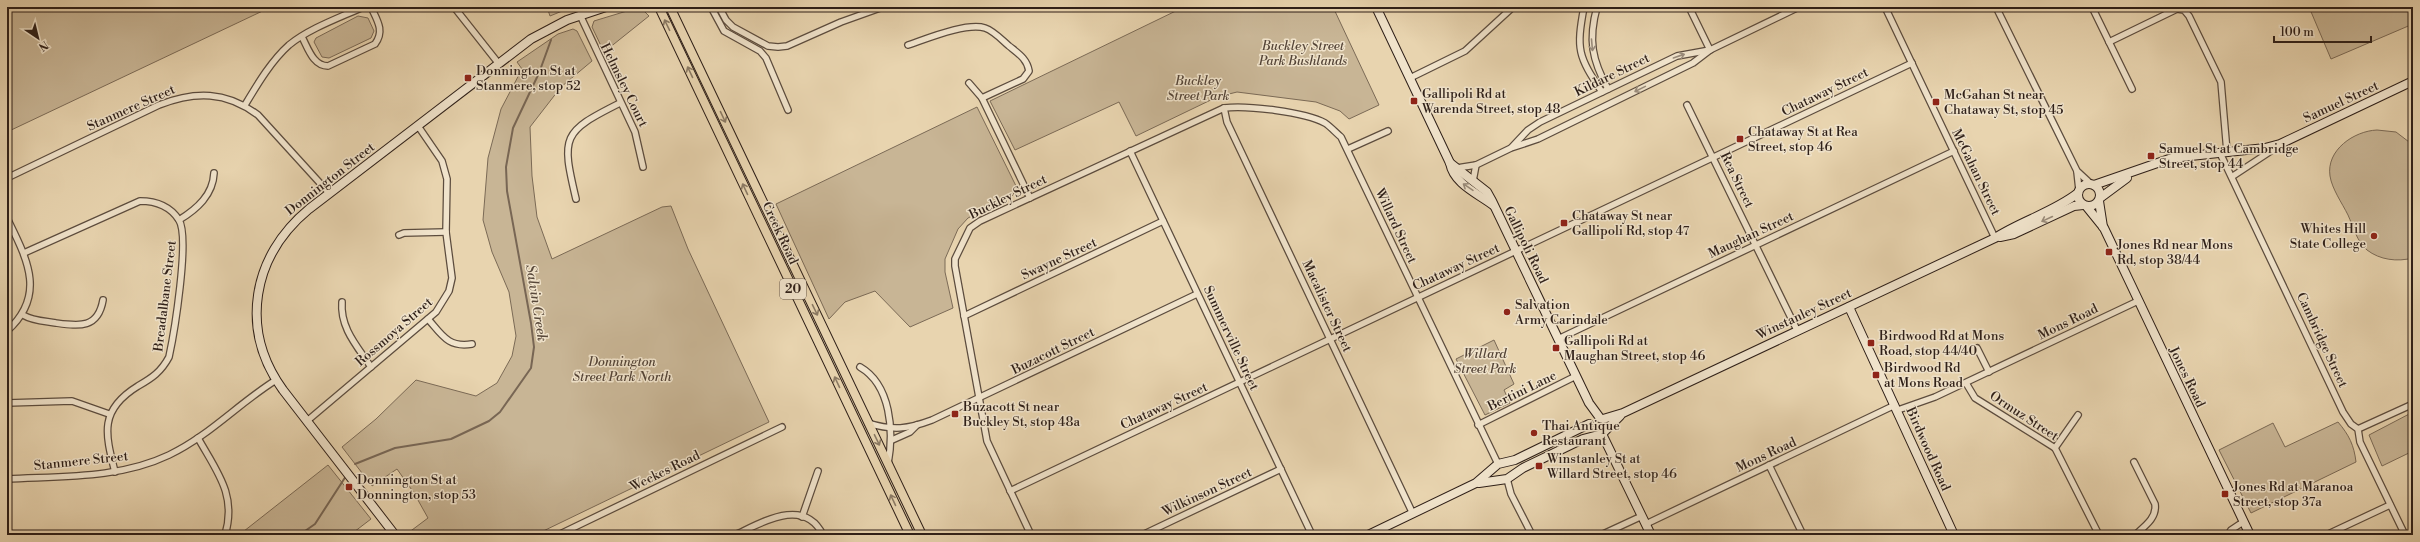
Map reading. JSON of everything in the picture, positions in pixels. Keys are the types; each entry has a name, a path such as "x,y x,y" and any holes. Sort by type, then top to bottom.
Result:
{"main road":[{"name":"Creek Road","path":"658,7 910,535"},
{"name":"Creek Road","path":"670,7 922,535"}],"street":[{"path":"245,105 276,60 289,45 302,36 363,7"},
{"path":"302,36 316,63 322,66 328,66 375,44 380,37 381,30 371,7"},
{"path":"454,7 499,64"},
{"name":"Donnington Street","path":"395,535 276,380 259,338 257,302 264,271 271,252 295,220 540,34 580,15 606,7"},
{"path":"711,7 719,25 730,36 760,51 766,58 788,110"},
{"path":"719,7 726,20 733,27 768,46 778,48 787,46 841,22 883,7"},
{"name":"Gallipoli Road","path":"1376,7 1454,165 1487,192 1589,403 1602,418"},
{"path":"1410,78 1465,51 1513,7"},
{"path":"1584,7 1578,38 1580,53 1586,67 1602,92"},
{"path":"1597,7 1592,39 1592,50 1599,72 1608,89"},
{"path":"1689,7 1710,50"},
{"name":"Kildare Street","path":"1454,165 1476,165 1511,148 1538,139 1693,64 1710,50 1799,7"},
{"name":"McGahan Street","path":"1885,7 1995,238"},
{"path":"1996,7 2077,171 2099,191 2100,199 2094,206 2085,206 2078,200 2077,171"},
{"path":"2092,7 2132,89"},
{"path":"2108,42 2177,9 2184,10 2189,16 2221,82 2224,152"},
{"name":"Helmsley Court","path":"580,15 639,143 643,167"},
{"path":"719,25 726,20"},
{"path":"908,45 941,34 974,27 984,28 992,32 1027,61 1030,71 1023,79 982,98"},
{"name":"Kildare Street","path":"1511,148 1528,130 1540,122 1677,56 1710,50"},
{"name":"Chataway Street","path":"1010,491 1912,63"},
{"name":"Samuel Street","path":"2233,176 2280,144 2413,81"},
{"path":"969,83 982,98 1030,198"},
{"name":"Stanmere Street","path":"7,178 180,97 203,95 224,97 245,105 258,115 329,193"},
{"path":"576,199 567,160 570,140 575,130 585,120 620,103"},
{"name":"Rea Street","path":"1687,104 1797,330"},
{"name":"Buckley Street","path":"1031,535 987,441 955,259 970,228 1030,198 1224,108 1241,106 1264,108 1314,119 1324,123 1341,137 1348,149"},
{"name":"Macalister Street","path":"1224,108 1227,122 1413,514"},
{"name":"Rossmoya Street","path":"307,421 436,312 449,292 451,263 446,232 445,170 436,150 418,126"},
{"path":"1348,149 1388,131"},
{"name":"Samuel Street","path":"2093,185 2136,172 2172,158 2265,148 2280,144"},
{"name":"Willard Street","path":"1348,149 1478,425 1499,465"},
{"name":"Summerville Street","path":"1130,151 1312,535"},
{"name":"Maughan Street","path":"1558,339 1954,151"},
{"name":"Cambridge Street","path":"2224,152 2233,176 2343,412 2351,424 2358,429 2360,442 2405,535"},
{"name":"Gallipoli Road","path":"1454,165 1452,173 1460,182 1494,205"},
{"path":"1473,181 1476,165"},
{"name":"Samuel Street","path":"2100,199 2136,172"},
{"path":"24,253 140,201 160,203 179,220 206,197 214,183 214,173"},
{"path":"2078,192 2082,186 2093,185"},
{"name":"Winstanley Street","path":"1368,535 1476,483 1499,465 1515,460 1590,422 1595,418 1602,418 1623,413 1995,238 2011,227 2068,200 2078,192"},
{"name":"Jones Road","path":"2100,199 2104,228"},
{"name":"Winstanley Street","path":"1995,238 2014,234 2074,206 2085,206"},
{"name":"Jones Road","path":"2085,206 2104,228 2250,535"},
{"path":"7,218 24,253 30,270 29,291 23,315 7,331"},
{"name":"Breadalbane Street","path":"109,414 121,398 163,369 169,357 184,242 183,230 179,220"},
{"name":"Swayne Street","path":"964,316 1163,221"},
{"path":"399,235 404,233 446,232"},
{"name":"Buzacott Street","path":"868,423 890,429 917,425 979,398 1197,294"},
{"path":"23,315 31,320 80,326 96,318 101,310 103,300"},
{"name":"Mons Road","path":"1646,524 1896,407 1935,397 1966,383 2138,301"},
{"path":"342,302 341,315 345,328 371,367"},
{"name":"Birdwood Road","path":"1849,307 1954,535"},
{"path":"428,319 453,344 462,346 472,344"},
{"path":"1977,348 1989,372"},
{"path":"860,367 870,373 880,385 892,440 888,464"},
{"name":"Bertini Lane","path":"1478,425 1576,376"},
{"name":"Stanmere Street","path":"7,479 115,472 157,460 198,438 276,380"},
{"name":"Ormuz Street","path":"1966,383 1975,398 2054,448 2099,535"},
{"path":"7,403 72,401 109,414 107,435 115,472"},
{"name":"Gallipoli Road","path":"1589,403 1590,422"},
{"path":"2358,429 2413,404"},
{"name":"Winstanley Street","path":"1476,483 1506,478 1601,433 1623,413"},
{"path":"2054,448 2078,415"},
{"path":"1601,433 1606,424 1602,418"},
{"path":"1590,422 1589,430 1601,433 1651,535"},
{"name":"Buzacott Street","path":"892,440 910,432 917,425"},
{"name":"Weekes Road","path":"558,535 568,533 782,427"},
{"path":"198,438 228,496 229,523 225,535"},
{"path":"2134,462 2155,504 2156,510 2154,516 2135,535"},
{"path":"1506,478 1494,474 1499,465 1511,467 1506,478 1511,494 1532,535"},
{"path":"1770,465 1803,535"},
{"name":"Wilkinson Street","path":"1142,535 1281,469"},
{"path":"802,517 818,471"},
{"path":"2326,535 2390,504"},
{"path":"735,535 775,516 786,514 802,517 816,525 823,535"},
{"path":"1601,535 1642,516"},
{"path":"2228,535 2231,530 2243,522"}],"green space":[{"path":"7,7 271,7 7,132"},
{"path":"547,7 572,7 550,16"},
{"path":"640,7 649,16 604,52 592,27 594,21"},
{"name":"Buckley Street Park Bushlands","path":"1184,7 1333,7 1379,105 1349,119 1340,111 1316,102 1237,92 1217,97 1136,136 1119,102 1015,150 990,101"},
{"path":"2309,7 2413,7 2413,24 2331,59"},
{"path":"358,16 368,18 374,31 371,38 329,58 322,57 314,42 316,38"},
{"name":"Donnington Street Park North","path":"573,29 577,31 592,61 561,87 530,127 532,176 537,217 552,259 662,207 671,206 688,249 769,422 535,535 447,535 444,530 438,535 409,535 408,533 428,518 414,493 397,469 372,486 342,447 376,419 416,380 476,396 497,383 512,356 516,336 509,292 492,252 483,220 488,158 501,109 522,69 517,62 558,34"},
{"path":"977,107 1017,188 1012,196 968,218 958,229 945,259 945,272 953,308 910,327 875,291 845,302 829,319 776,204"},
{"path":"2377,130 2396,132 2413,145 2413,258 2395,260 2383,258 2367,250 2358,238 2331,181 2330,167 2332,158 2337,150 2351,138 2359,134"},
{"name":"Willard Street Park","path":"1494,340 1514,384 1504,390 1510,403 1485,415 1456,359"},
{"path":"2413,412 2413,451 2382,466 2369,435"},
{"path":"2338,422 2350,440 2354,450 2356,462 2251,513 2219,450 2273,423 2285,447"},
{"path":"328,465 371,519 350,535 239,535"}],"waterway":[{"name":"Salvin Creek","path":"355,464 395,448 451,439 489,421 500,412 531,368 534,347 507,191 506,167 513,128 539,73 551,40"},
{"name":"Salvin Creek","path":"304,535 305,531 315,524 346,476"}],"place":[{"name":"Donnington St at Stanmere, stop 52","path":"468,78"},
{"name":"Gallipoli Rd at Warenda Street, stop 48","path":"1414,101"},
{"name":"McGahan St near Chataway St, stop 45","path":"1936,102"},
{"name":"Chataway St at Rea Street, stop 46","path":"1740,139"},
{"name":"Samuel St at Cambridge Street, stop 44","path":"2151,156"},
{"name":"Chataway St near Gallipoli Rd, stop 47","path":"1564,223"},
{"name":"Whites Hill State College","path":"2374,236"},
{"name":"Jones Rd near Mons Rd, stop 38/44","path":"2109,252"},
{"name":"Salvation Army Carindale","path":"1507,312"},
{"name":"Birdwood Rd at Mons Road, stop 44/40","path":"1871,343"},
{"name":"Gallipoli Rd at Maughan Street, stop 46","path":"1556,348"},
{"name":"Birdwood Rd at Mons Road","path":"1876,375"},
{"name":"Buzacott St near Buckley St, stop 48a","path":"955,414"},
{"name":"Thai Antique Restaurant","path":"1534,433"},
{"name":"Winstanley St at Willard Street, stop 46","path":"1539,466"},
{"name":"Donnington St at Donnington, stop 53","path":"349,487"},
{"name":"Jones Rd at Maranoa Street, stop 37a","path":"2225,494"}],"park label":[{"name":"Buckley Street Park","path":"1198,88"}]}
